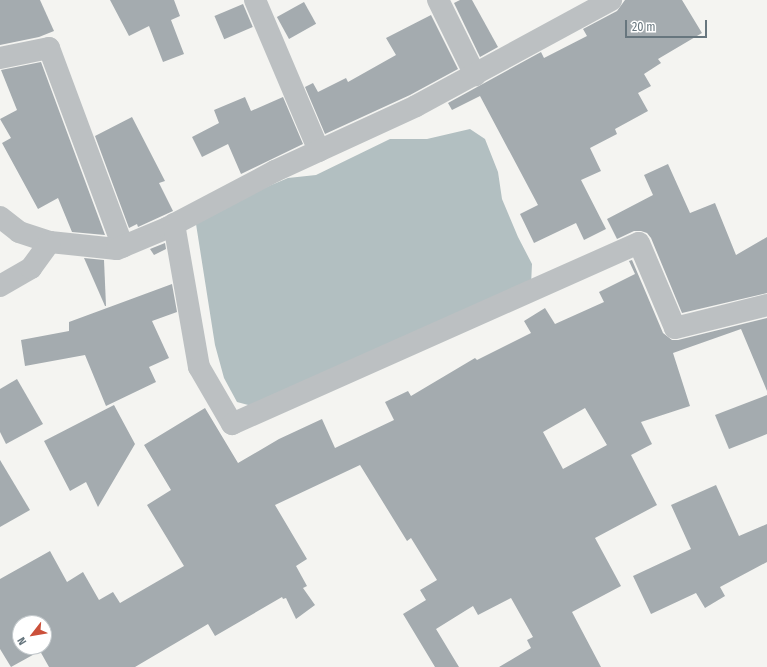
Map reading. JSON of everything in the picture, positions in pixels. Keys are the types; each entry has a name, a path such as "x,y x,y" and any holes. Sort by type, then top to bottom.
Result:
{"street":[{"path":"255,0 319,151"},
{"path":"438,0 475,75"},
{"path":"0,217 18,232 50,242 118,249 174,224 275,171 416,106 611,0"},
{"path":"0,58 49,48 123,247"},
{"path":"174,224 199,367 232,424 639,243 675,328 767,306"},
{"path":"0,286 31,268 50,242"}],"shaded area":[{"path":"470,129 485,139 498,172 502,199 518,237 532,264 531,285 252,406 237,402 224,378 215,345 196,224 221,206 288,178 316,175 390,139 427,139"}],"building":[{"path":"0,0 40,0 54,31 39,37 0,45"},
{"path":"110,0 174,0 180,16 171,20 184,54 163,62 149,26 129,36"},
{"path":"460,0 472,0 498,47 480,57 454,3"},
{"path":"625,0 682,0 702,33 658,59 661,63 644,74 651,86 638,93 648,111 615,129 617,134 590,148 601,171 581,180 606,229 584,240 576,223 534,243 520,214 538,205 480,96 452,110 448,103 541,52 544,58 587,36 583,29 617,11"},
{"path":"304,2 316,24 289,39 277,17"},
{"path":"243,4 253,27 224,39 214,16"},
{"path":"431,15 458,69 410,95 325,134 305,87 313,83 318,92 346,78 348,82 396,55 386,38"},
{"path":"41,62 105,235 72,232 58,198 38,209 2,143 11,138 0,119 17,110 1,70"},
{"path":"245,97 251,111 283,97 303,144 241,174 228,144 202,157 192,137 219,123 214,110"},
{"path":"132,117 165,181 159,183 173,211 138,227 137,224 129,228 95,136"},
{"path":"668,164 690,213 715,203 736,255 767,237 767,293 682,313 651,238 647,233 634,231 617,239 607,219 653,195 644,175"},
{"path":"165,243 166,249 154,255 150,249"},
{"path":"84,258 104,260 106,306 105,306"},
{"path":"632,260 663,333 672,340 678,340 767,318 767,391 741,329 673,353 690,406 641,422 652,444 631,455 657,505 595,538 621,586 572,612 601,667 499,667 531,648 527,640 533,637 511,598 478,615 473,606 436,629 459,667 435,667 403,614 426,600 420,590 437,580 411,538 407,541 360,465 275,505 307,559 296,566 307,586 303,588 315,605 296,619 286,598 283,599 282,597 215,636 208,624 135,667 49,667 42,655 52,655 52,615 12,615 12,655 33,655 11,667 0,649 0,579 50,551 67,582 83,572 99,600 113,592 120,603 184,566 147,505 171,490 144,445 205,408 238,463 279,439 322,419 335,448 394,420 385,402 408,391 411,396 475,358 477,360 531,333 524,321 545,308 555,324 604,302 599,292 635,274 629,261","holes":["585,408 607,445 563,469 543,432"]},
{"path":"172,284 177,312 152,321 169,358 149,367 156,382 106,406 85,355 25,366 21,340 69,331 69,322"},
{"path":"17,379 43,424 6,444 0,432 0,389"},
{"path":"767,395 767,434 729,449 715,415"},
{"path":"114,405 135,444 98,507 86,482 70,491 44,441"},
{"path":"0,460 30,510 0,527"},
{"path":"716,485 739,536 767,524 767,562 720,587 725,596 705,608 696,593 651,614 633,576 691,549 671,505"}]}
